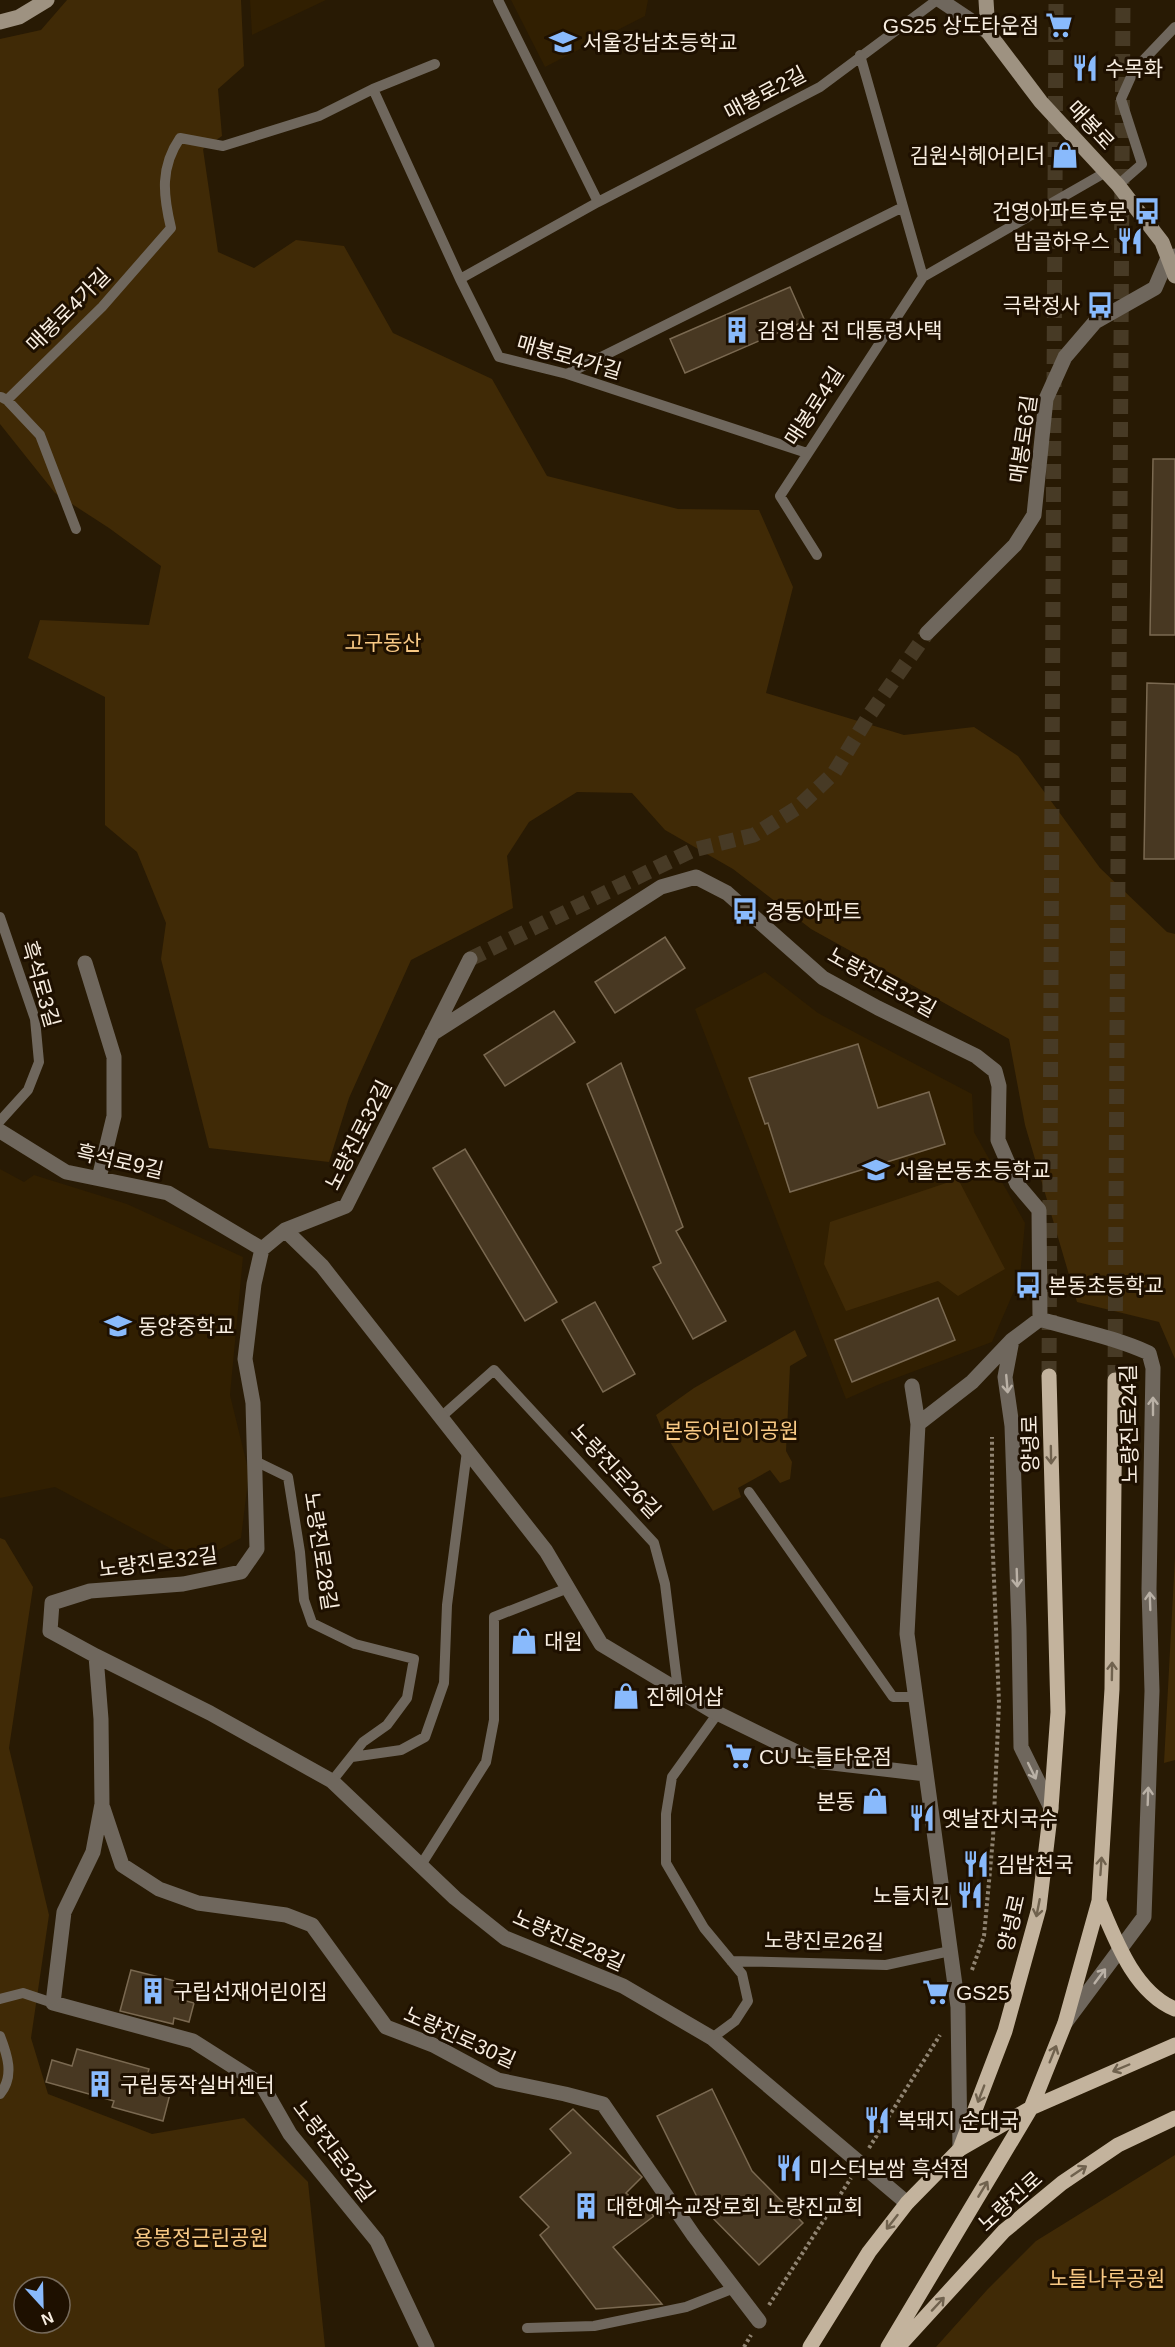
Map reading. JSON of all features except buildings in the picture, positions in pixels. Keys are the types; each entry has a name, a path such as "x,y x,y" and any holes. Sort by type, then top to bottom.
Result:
{"main road":[{"name":"양녕로","path":"810,2347 869,2252 907,2204 960,2149 1005,2031 1038,1908 1051,1808 1058,1712 1049,1376"},
{"path":"888,2347 1031,2108 1065,2023 1099,1901 1112,1689 1115,1380"},
{"path":"1099,1901 1126,1963 1153,1995 1175,2008"},
{"path":"960,2149 1031,2108 1175,2045"},
{"name":"노량진로","path":"898,2347 1004,2231 1062,2183 1118,2145 1175,2118"}],"street":[{"path":"0,22 19,17 47,0"},
{"path":"939,0 988,32"},
{"path":"986,0 988,32"},
{"name":"매봉로","path":"988,32 1041,102 1118,185 1162,242 1171,258 1175,276"},
{"name":"매봉로6길","path":"927,633 1015,545 1034,515 1046,399 1065,357 1095,322 1155,288 1171,258"},
{"name":"노량진로32길","path":"96,1656 50,1631 52,1603 90,1591 183,1584 241,1572 257,1549 253,1403 245,1359 254,1284 262,1249 285,1230 346,1206 432,1035 661,887 696,878 727,893 823,978 976,1056 995,1071 999,1086 998,1140 1017,1184 1039,1210 1040,1319"},
{"path":"432,1035 470,958"},
{"path":"85,963 114,1057 114,1116 99,1178"},
{"name":"흑석로9길","path":"0,1131 66,1172 168,1193 262,1249"},
{"path":"285,1230 322,1266 546,1551 602,1644 718,1713 815,1761 926,1774"},
{"path":"918,1424 972,1382 1012,1340 1040,1319"},
{"name":"노량진로24길","path":"1040,1319 1112,1338 1138,1348 1149,1353 1153,1368 1149,1589 1152,1691 1144,1917 1065,2023"},
{"path":"1012,1340 1005,1377 1012,1426 1021,1747 1051,1808"},
{"path":"912,1386 918,1424 907,1634 958,2007 960,2149"},
{"path":"53,2003 64,1912 93,1852 102,1804 101,1719 96,1656"},
{"name":"노량진로28길","path":"96,1656 210,1713 332,1781 455,1898 505,1938 623,1986 712,2038 907,2204"},
{"name":"노량진로30길","path":"102,1804 122,1865 159,1889 198,1904 286,1915 312,1925 386,2027 433,2045 498,2080 603,2104 694,2236 759,2321"},
{"name":"노량진로32길","path":"53,2003 192,2041 262,2085 290,2134 377,2241 427,2347"}],"lane":[{"path":"498,0 598,202"},
{"name":"매봉로2길","path":"460,279 598,202 820,87 860,55 939,0"},
{"path":"1118,185 1142,164 1121,99 1134,70 1175,27"},
{"path":"860,55 923,277"},
{"name":"매봉로4가길","path":"3,398 102,307 171,228 166,208 164,173 170,152 180,138 223,146 319,116 374,89 435,64"},
{"name":"매봉로4가길","path":"374,89 460,279 499,357 567,374 807,453"},
{"name":"매봉로4길","path":"817,555 780,496 923,277 1106,172"},
{"path":"567,374 903,207"},
{"path":"3,398 40,435 76,530"},
{"name":"흑석로3길","path":"0,917 35,1019 39,1062 28,1089 0,1121"},
{"name":"노량진로26길","path":"441,1418 494,1370 654,1543 665,1584 678,1690"},
{"path":"352,1757 401,1750 425,1737 444,1683 447,1605 467,1451"},
{"name":"노량진로28길","path":"255,1461 288,1477 300,1552 303,1600 312,1623 355,1644 414,1659 407,1698 387,1725 363,1742 332,1781"},
{"path":"749,1492 893,1697 916,1697"},
{"path":"421,1865 486,1762 494,1720 494,1617 568,1588"},
{"path":"712,2038 735,2021 748,2001 742,1974 704,1928 666,1863 666,1814 672,1777 718,1713"},
{"name":"노량진로26길","path":"731,1960 886,1965 950,1951"},
{"name":"노량진로32길","path":"0,1999 22,1993 53,2003"},
{"path":"0,2036 9,2061 4,2088 0,2094"},
{"path":"527,2328 594,2326 686,2307 734,2288"}],"shaded area":[{"path":"250,0 326,0 252,35"},
{"name":"서울강남초등학교","path":"511,0 648,0 645,16 545,67"},
{"name":"서울본동초등학교","path":"765,972 818,1013 972,1094 974,1132 1025,1223 1020,1277 992,1342 846,1399 695,1009"},
{"name":"동양중학교","path":"0,1169 24,1182 34,1175 127,1204 243,1257 230,1395 249,1473 241,1538 196,1562 55,1487 0,1498"}],"green space":[{"name":"고구동산","path":"67,0 241,0 244,66 218,89 222,136 203,149 218,252 254,268 296,240 344,246 393,333 492,379 547,476 678,509 759,510 793,587 766,693 904,735 974,727 1018,756 1100,868 1167,932 1175,934 1175,1359 1159,1322 1077,1302 1025,1125 1009,1039 811,929 733,869 665,830 632,793 577,792 529,822 507,856 513,908 411,960 349,1098 329,1162 209,1148 161,959 166,923 137,852 105,825 105,697 28,658 40,620 149,625 161,566 109,528 55,493 0,424 0,39 41,30"},
{"path":"958,1179 1005,1269 958,1296 938,1281 846,1311 824,1264 830,1222"},
{"name":"본동어린이공원","path":"795,1330 807,1356 790,1366 786,1451 792,1462 790,1479 780,1483 770,1470 738,1488 741,1497 713,1511 662,1429 656,1415 694,1388"},
{"name":"용봉정근린공원","path":"0,1538 5,1540 33,1587 9,1748 49,1915 31,2038 48,2094 152,2134 244,2118 308,2182 325,2347 0,2347"},
{"path":"1175,1557 1175,1760 1164,1763"},
{"name":"노들나루공원","path":"1175,2155 1175,2347 936,2347 987,2290 1036,2241"}],"tunnel":[{"path":"1049,1376 1056,0"},
{"path":"1115,1380 1123,0"},
{"path":"470,959 693,850 754,835 797,808 834,773 870,714 927,633"}],"place":[{"name":"GS25 상도타운점","path":"1059,25"},
{"name":"서울강남초등학교","path":"563,42"},
{"name":"수목화","path":"1085,68"},
{"name":"김원식헤어리더","path":"1065,155"},
{"name":"건영아파트후문","path":"1147,211"},
{"name":"밤골하우스","path":"1130,241"},
{"name":"극락정사","path":"1100,305"},
{"name":"김영삼 전 대통령사택","path":"737,330"},
{"name":"경동아파트","path":"745,911"},
{"name":"서울본동초등학교","path":"876,1170"},
{"name":"본동초등학교","path":"1028,1285"},
{"name":"동양중학교","path":"118,1326"},
{"name":"대원","path":"524,1641"},
{"name":"진헤어샵","path":"626,1696"},
{"name":"CU 노들타운점","path":"739,1756"},
{"name":"본동","path":"875,1801"},
{"name":"옛날잔치국수","path":"922,1818"},
{"name":"김밥천국","path":"976,1864"},
{"name":"노들치킨","path":"970,1895"},
{"name":"구립선재어린이집","path":"153,1991"},
{"name":"GS25","path":"936,1992"},
{"name":"구립동작실버센터","path":"100,2084"},
{"name":"복돼지 순대국","path":"877,2120"},
{"name":"미스터보쌈 흑석점","path":"789,2168"},
{"name":"대한예수교장로회 노량진교회","path":"586,2206"}]}
